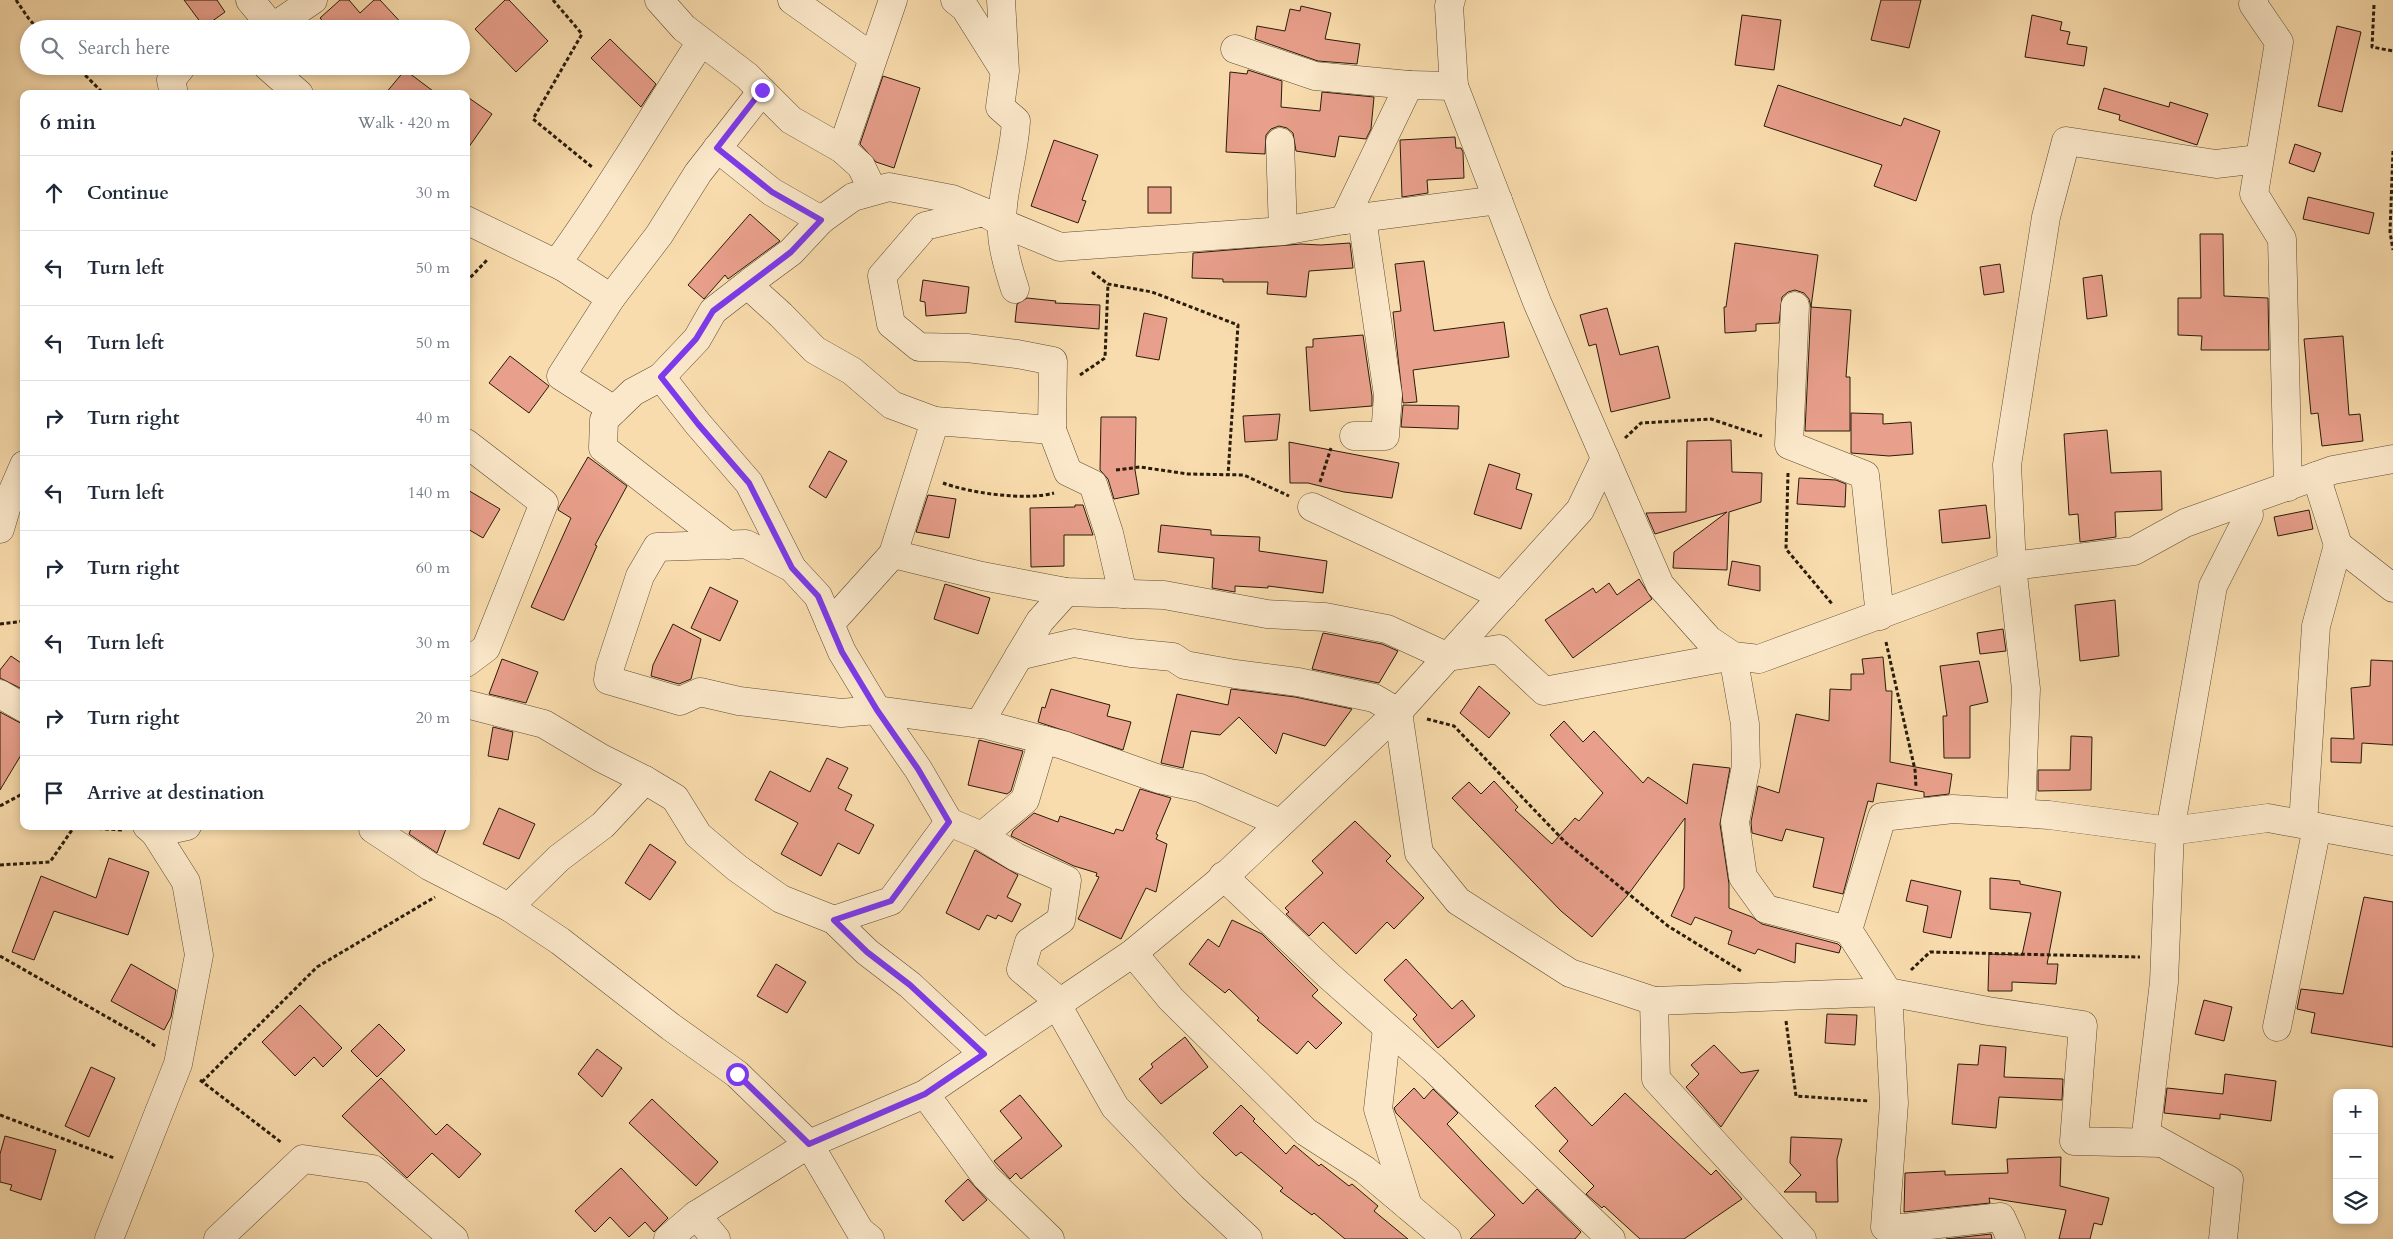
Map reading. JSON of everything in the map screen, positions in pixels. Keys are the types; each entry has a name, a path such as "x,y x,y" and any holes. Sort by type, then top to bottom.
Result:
{"street":[{"path":"250,0 265,20"},
{"path":"283,20 313,0"},
{"path":"659,0 684,28 747,76 791,120 842,149 861,166 873,191"},
{"path":"792,0 872,57"},
{"path":"842,149 893,0"},
{"path":"956,0 965,8 1005,71"},
{"path":"1001,0 1005,71 1000,107 1016,121 993,217 1002,233 1006,262 1016,290"},
{"path":"1451,0 1449,6 1454,86 1537,302 1660,585 1709,640 1733,656 1745,724 1746,766 1735,822 1743,877 1766,909 1848,930 1888,992 1894,1103 1885,1227 1904,1228 2002,1217 2011,1239"},
{"path":"2254,0 2253,4 2279,42 2254,194 2282,239 2288,487"},
{"path":"562,267 557,263 591,217 701,42"},
{"path":"1235,49 1315,76 1409,85 1454,86"},
{"path":"173,90 171,80 175,75"},
{"path":"278,75 295,90"},
{"path":"1354,436 1386,436 1388,395 1353,219 1409,85"},
{"path":"614,410 561,376 611,298 659,235 698,173 762,90"},
{"path":"2021,813 2026,689 2012,566 2007,465 2046,218 2066,141 2216,164 2259,159"},
{"path":"1280,142 1284,231"},
{"path":"717,148 772,192 821,220"},
{"path":"728,545 603,448 604,420 633,392 661,377 696,339 713,311 791,252 821,220 853,197 889,187 952,199 1060,247 1284,231 1353,219 1498,200"},
{"path":"993,217 925,226 882,276 891,324 919,347 967,348 1053,362 1052,430 1068,472 1093,484 1109,533 1122,594"},
{"path":"470,222 562,267 611,298"},
{"path":"753,280 749,286 782,315 815,350 852,371 892,405 935,421 1052,430"},
{"path":"1795,306 1789,444 1865,475 1880,616"},
{"path":"661,377 698,424 749,483 792,568 818,596 842,652 877,710 918,769 949,822 982,836 1016,857 1066,880 1061,920 1029,942 1021,969 1059,1004 1115,1107 1192,1188 1248,1239"},
{"path":"830,624 893,554 935,421"},
{"path":"470,446 544,503 486,648 470,660"},
{"path":"668,1239 696,1215 809,1144 925,1094 1134,953 1221,880 1223,876 1398,712 1580,510 1605,458"},
{"path":"893,554 982,576 1066,592 1164,595 1267,614 1325,616 1387,629 1448,657 1499,648 1544,690 1733,656 1759,659 2012,566 2134,551 2185,523 2333,470 2393,460"},
{"path":"0,529 8,502 20,474"},
{"path":"2278,1026 2310,826 2316,626 2338,545 2316,476"},
{"path":"2223,1239 2229,1180 2146,1134 2165,958 2170,831 2213,586 2249,515 2248,502"},
{"path":"1312,507 1503,596"},
{"path":"792,568 746,544 658,547 640,576 610,667 608,680 680,701 700,692 739,701 833,712 877,710 979,724 1043,740 1159,779 1200,788 1280,823"},
{"path":"2338,545 2393,588"},
{"path":"979,724 1040,621 1066,592"},
{"path":"1019,656 1074,643 1131,653 1172,657 1184,665 1298,682 1374,698 1398,712"},
{"path":"0,694 20,706"},
{"path":"470,704 483,706 544,724 601,758 645,780 675,798 698,834 737,868 781,899 834,920 867,952 910,985 984,1054"},
{"path":"1398,712 1419,853 1458,901 1570,973 1654,1001 1888,992 1988,1011 2083,1025 2074,1141 2161,1142"},
{"path":"982,836 1025,800 1043,740"},
{"path":"509,907 559,858 603,825 645,780"},
{"path":"1848,930 1882,816 1954,809 2021,813 2170,831 2268,818 2393,841"},
{"path":"834,920 891,901 949,822"},
{"path":"109,1239 178,1064 199,955 186,882 152,830"},
{"path":"376,830 429,866 509,907 560,941 671,1027 737,1074 809,1144 860,1231 870,1239"},
{"path":"1223,876 1328,975 1433,1068 1611,1239"},
{"path":"1134,953 1171,999 1306,1132 1365,1170 1447,1239"},
{"path":"1654,1001 1656,1079 1802,1239"},
{"path":"1387,1028 1378,1109 1408,1206"},
{"path":"925,1094 986,1177 1050,1239"},
{"path":"218,1239 303,1158 373,1169 454,1239"},
{"path":"696,1215 716,1239"}],"path":[{"path":"16,0 31,20"},
{"path":"553,0 582,34 533,118 612,184"},
{"path":"2374,5 2372,47 2393,51"},
{"path":"85,75 100,90"},
{"path":"2393,151 2390,232 2393,250"},
{"path":"1060,247 1108,284 1152,292 1238,325 1228,475"},
{"path":"1052,394 1105,358 1108,284"},
{"path":"1605,458 1641,423 1711,419 1789,444 1786,549 1850,626"},
{"path":"918,474 964,491 1042,497 1093,484 1102,472 1140,467 1188,474 1244,475 1312,507 1332,446 1354,436"},
{"path":"1880,616 1915,770 1916,813"},
{"path":"0,624 20,622"},
{"path":"1398,712 1454,726 1566,842 1668,926 1782,996 1796,1096 1894,1103"},
{"path":"0,806 20,795"},
{"path":"0,865 50,862 72,830"},
{"path":"202,1082 317,967 460,882"},
{"path":"1888,992 1930,952 2165,958"},
{"path":"0,1115 138,1166"}],"building":[{"path":"184,0 217,0 225,12 214,20 199,20"},
{"path":"340,0 349,0 360,13 374,0 380,0 399,20 322,20 320,18"},
{"path":"505,0 509,0 548,41 516,72 475,29"},
{"path":"1881,0 1921,0 1909,48 1871,40"},
{"path":"1301,6 1331,13 1325,39 1360,44 1357,64 1318,61 1255,39 1257,26 1285,31 1290,9 1300,11"},
{"path":"1742,15 1781,20 1774,70 1735,65"},
{"path":"2032,15 2062,22 2060,30 2070,32 2067,44 2087,47 2084,66 2025,57"},
{"path":"2337,26 2361,32 2342,112 2318,106"},
{"path":"610,39 656,84 641,107 591,58"},
{"path":"1248,70 1282,81 1281,107 1320,111 1322,92 1374,97 1371,129 1366,139 1339,136 1335,157 1296,151 1293,133 1287,128 1279,126 1271,129 1266,135 1265,154 1226,152 1230,72 1247,74"},
{"path":"401,75 412,75 432,90 388,90"},
{"path":"883,76 920,88 894,168 876,162 860,144"},
{"path":"1778,85 1901,126 1904,118 1940,131 1916,201 1874,186 1882,165 1764,126"},
{"path":"2104,88 2169,107 2170,102 2208,114 2197,145 2119,120 2120,115 2098,109"},
{"path":"470,99 492,114 470,145"},
{"path":"1455,137 1456,148 1461,148 1463,152 1464,178 1427,180 1428,193 1402,197 1400,140"},
{"path":"1054,140 1098,155 1082,200 1086,201 1078,223 1031,206"},
{"path":"2295,144 2321,153 2314,172 2289,163"},
{"path":"1148,187 1171,187 1171,213 1148,213"},
{"path":"2308,197 2374,213 2369,234 2303,219"},
{"path":"750,214 780,241 728,279 725,275 704,299 688,285"},
{"path":"2200,234 2223,234 2224,296 2268,298 2269,350 2201,350 2202,336 2178,335 2178,298 2201,298"},
{"path":"1350,243 1353,268 1309,271 1306,297 1267,294 1268,282 1223,282 1223,279 1192,278 1193,253 1301,244"},
{"path":"1735,243 1818,255 1811,307 1809,299 1804,293 1795,290 1788,292 1782,297 1779,323 1756,324 1756,331 1725,333 1724,307 1726,307"},
{"path":"1424,261 1434,331 1504,322 1509,357 1413,370 1417,402 1403,403 1393,312 1401,311 1395,264"},
{"path":"2000,264 2004,292 1984,295 1980,267"},
{"path":"2102,275 2107,316 2087,319 2083,278"},
{"path":"923,280 969,287 966,313 926,316 925,302 920,301"},
{"path":"1027,298 1056,301 1055,303 1100,305 1099,329 1015,322 1017,304"},
{"path":"1811,307 1851,310 1846,377 1850,377 1850,431 1805,431"},
{"path":"1607,308 1620,355 1658,346 1670,398 1611,412 1596,344 1589,346 1580,315"},
{"path":"1144,313 1167,318 1159,360 1136,356"},
{"path":"1363,335 1372,406 1310,411 1306,347 1313,347 1313,339"},
{"path":"2343,336 2349,415 2360,414 2363,441 2322,446 2318,413 2311,414 2304,339"},
{"path":"510,356 549,386 529,413 489,383"},
{"path":"1403,405 1459,406 1458,429 1401,427"},
{"path":"1851,413 1883,414 1883,424 1911,422 1913,454 1889,456 1851,453"},
{"path":"1280,414 1277,440 1245,442 1243,416"},
{"path":"1101,417 1136,417 1135,470 1139,494 1114,499 1108,479 1100,470"},
{"path":"2107,430 2111,473 2161,471 2162,510 2115,512 2116,537 2080,542 2078,514 2069,515 2064,434"},
{"path":"1731,440 1732,472 1762,473 1761,502 1729,512 1727,570 1673,568 1674,552 1727,512 1655,534 1646,513 1686,512 1687,441"},
{"path":"1289,442 1399,463 1392,498 1344,492 1308,483 1290,483"},
{"path":"829,451 847,461 826,498 809,487"},
{"path":"588,457 627,486 595,545 597,546 564,620 562,620 531,607 571,518 558,510 559,507"},
{"path":"1489,464 1520,474 1516,489 1532,494 1521,529 1474,514"},
{"path":"1799,478 1836,480 1846,484 1845,507 1797,504"},
{"path":"470,491 500,509 483,538 470,530"},
{"path":"928,495 956,499 949,538 916,532"},
{"path":"1075,505 1083,505 1093,535 1064,535 1064,566 1031,567 1030,508 1075,507"},
{"path":"1986,505 1990,538 1942,543 1939,510"},
{"path":"2309,510 2313,529 2278,536 2274,517"},
{"path":"1161,525 1211,530 1211,535 1260,537 1259,551 1327,561 1323,593 1268,586 1268,588 1235,586 1235,592 1212,588 1214,558 1158,552"},
{"path":"1732,561 1760,566 1760,591 1728,585"},
{"path":"1639,579 1652,599 1573,658 1545,620 1593,588 1596,593 1609,583 1617,595"},
{"path":"945,584 990,598 978,634 934,619"},
{"path":"710,587 738,601 720,641 691,628"},
{"path":"2115,600 2119,656 2080,661 2075,605"},
{"path":"673,624 701,639 691,679 679,684 651,676 653,665"},
{"path":"2003,629 2006,651 1980,654 1977,633"},
{"path":"1323,633 1382,644 1398,651 1379,683 1312,669"},
{"path":"11,656 20,662 20,688 0,678 0,670"},
{"path":"1883,657 1886,691 1892,691 1890,762 1952,774 1949,794 1924,797 1924,792 1877,783 1873,802 1868,801 1843,894 1813,887 1824,838 1786,829 1782,841 1752,833 1751,822 1758,786 1779,793 1796,714 1829,721 1830,689 1851,690 1851,674 1864,674 1862,659"},
{"path":"502,659 538,672 526,703 489,694"},
{"path":"2371,660 2393,661 2393,745 2362,743 2361,763 2331,762 2331,738 2354,739 2351,688 2370,686"},
{"path":"1979,661 1988,702 1970,706 1970,758 1944,758 1943,716 1947,716 1940,666"},
{"path":"1479,686 1510,713 1489,738 1460,713"},
{"path":"1051,689 1110,705 1107,716 1131,722 1123,750 1038,722 1042,707 1045,708"},
{"path":"1231,689 1295,697 1352,709 1325,746 1283,733 1276,754 1239,717 1220,735 1191,731 1183,768 1161,763 1177,694 1228,705"},
{"path":"0,712 20,723 20,757 0,790"},
{"path":"1564,721 1583,742 1594,731 1643,783 1648,777 1687,804 1693,764 1730,768 1720,824 1729,884 1729,908 1752,917 1762,924 1838,944 1841,947 1839,953 1796,943 1795,963 1758,949 1755,954 1728,944 1732,931 1695,917 1691,925 1671,916 1684,888 1685,818 1627,896 1592,937 1561,911 1452,798 1469,782 1481,794 1494,781 1518,807 1515,810 1552,844 1575,818 1579,821 1603,793 1550,735"},
{"path":"493,727 513,732 508,760 488,756"},
{"path":"2071,736 2092,737 2091,790 2038,791 2038,770 2070,770"},
{"path":"979,740 1023,751 1011,791 1007,794 968,785"},
{"path":"827,758 848,768 838,788 852,795 845,810 874,825 859,854 838,843 821,876 781,854 798,823 755,800 770,771 810,792"},
{"path":"1140,789 1171,798 1156,834 1158,835 1156,839 1167,844 1156,892 1146,888 1121,939 1078,919 1099,877 1096,876 1097,873 1074,866 1011,836 1013,831 1034,813 1058,822 1060,816 1114,834 1116,829 1123,831"},
{"path":"499,808 535,824 519,859 483,844"},
{"path":"1355,821 1391,856 1386,861 1424,898 1394,929 1387,922 1356,954 1323,922 1309,936 1286,914 1289,912 1285,908 1323,873 1312,861"},
{"path":"410,830 446,830 437,853 409,834"},
{"path":"650,844 676,862 650,900 625,883"},
{"path":"975,850 1018,875 1007,897 1021,904 1012,922 998,915 996,919 987,915 979,930 946,913"},
{"path":"109,858 149,872 128,935 54,911 34,960 12,952 41,876 96,898"},
{"path":"1990,878 2020,881 2020,884 2061,892 2047,964 2058,964 2056,984 2012,982 2012,991 1988,991 1989,954 2022,955 2031,913 1990,909"},
{"path":"1911,880 1961,891 1951,938 1923,932 1928,906 1906,901"},
{"path":"2364,897 2393,902 2393,1047 2311,1033 2315,1013 2297,1009 2301,989 2343,994"},
{"path":"1232,920 1262,934 1318,990 1312,996 1342,1023 1316,1049 1308,1041 1297,1054 1257,1020 1259,1018 1229,989 1225,993 1189,964 1208,939 1219,947"},
{"path":"1406,959 1452,1009 1462,1000 1475,1016 1438,1048 1413,1019 1417,1015 1384,980"},
{"path":"131,964 176,990 171,1017 164,1030 111,1001"},
{"path":"776,964 806,982 787,1013 757,996"},
{"path":"2204,1000 2232,1007 2224,1041 2195,1034"},
{"path":"300,1005 342,1048 323,1067 314,1057 295,1076 262,1042"},
{"path":"1827,1014 1857,1015 1855,1045 1825,1043"},
{"path":"379,1024 405,1050 377,1077 351,1051"},
{"path":"1185,1037 1208,1067 1161,1104 1139,1079 1153,1067 1151,1064"},
{"path":"1714,1045 1741,1073 1759,1070 1721,1127 1686,1087 1699,1074 1691,1065"},
{"path":"1980,1045 2006,1047 2004,1077 2063,1079 2062,1100 1999,1097 1996,1128 1952,1124 1958,1064 1978,1065"},
{"path":"597,1049 622,1068 602,1097 578,1074"},
{"path":"91,1067 115,1078 89,1137 65,1126"},
{"path":"2225,1074 2276,1081 2271,1121 2220,1114 2220,1119 2164,1113 2167,1088 2223,1094"},
{"path":"381,1078 436,1135 447,1124 481,1154 459,1178 432,1153 407,1178 342,1116"},
{"path":"1555,1087 1592,1126 1625,1093 1711,1175 1716,1170 1742,1199 1684,1239 1640,1239 1604,1206 1602,1208 1586,1194 1594,1186 1559,1151 1568,1141 1535,1106"},
{"path":"1414,1088 1424,1099 1433,1089 1458,1113 1447,1124 1484,1164 1523,1204 1537,1189 1581,1232 1575,1239 1470,1239 1495,1215 1396,1113 1394,1108"},
{"path":"1020,1095 1062,1146 1021,1179 1016,1173 1010,1179 994,1161 1022,1138 1000,1111"},
{"path":"652,1099 718,1162 696,1186 629,1123"},
{"path":"1241,1105 1255,1119 1253,1121 1286,1154 1294,1145 1319,1166 1321,1164 1349,1186 1352,1184 1378,1206 1374,1211 1408,1239 1345,1239 1314,1213 1312,1215 1280,1191 1283,1188 1241,1152 1236,1156 1213,1133"},
{"path":"5,1136 56,1150 41,1200 10,1190 12,1185 0,1182 0,1154"},
{"path":"1791,1137 1842,1139 1837,1159 1838,1202 1816,1202 1816,1192 1784,1192 1801,1175 1790,1163"},
{"path":"2061,1157 2060,1186 2109,1198 2102,1225 2094,1223 2090,1239 2059,1239 2066,1210 1989,1198 1990,1203 1904,1212 1905,1173 1945,1171 1945,1175 2008,1173 2007,1159"},
{"path":"621,1168 668,1218 654,1232 645,1222 629,1237 610,1217 595,1232 575,1211"},
{"path":"968,1179 987,1200 963,1221 945,1201"},
{"path":"1991,1234 1992,1239 1946,1239"}],"route":[{"path":"737,1074 809,1144 925,1094 984,1054 910,985 867,952 834,920 891,901 949,822 918,769 877,710 842,652 818,596 792,568 749,483 698,424 661,377 696,339 713,311 791,252 821,220 772,192 717,148 762,90"}]}
